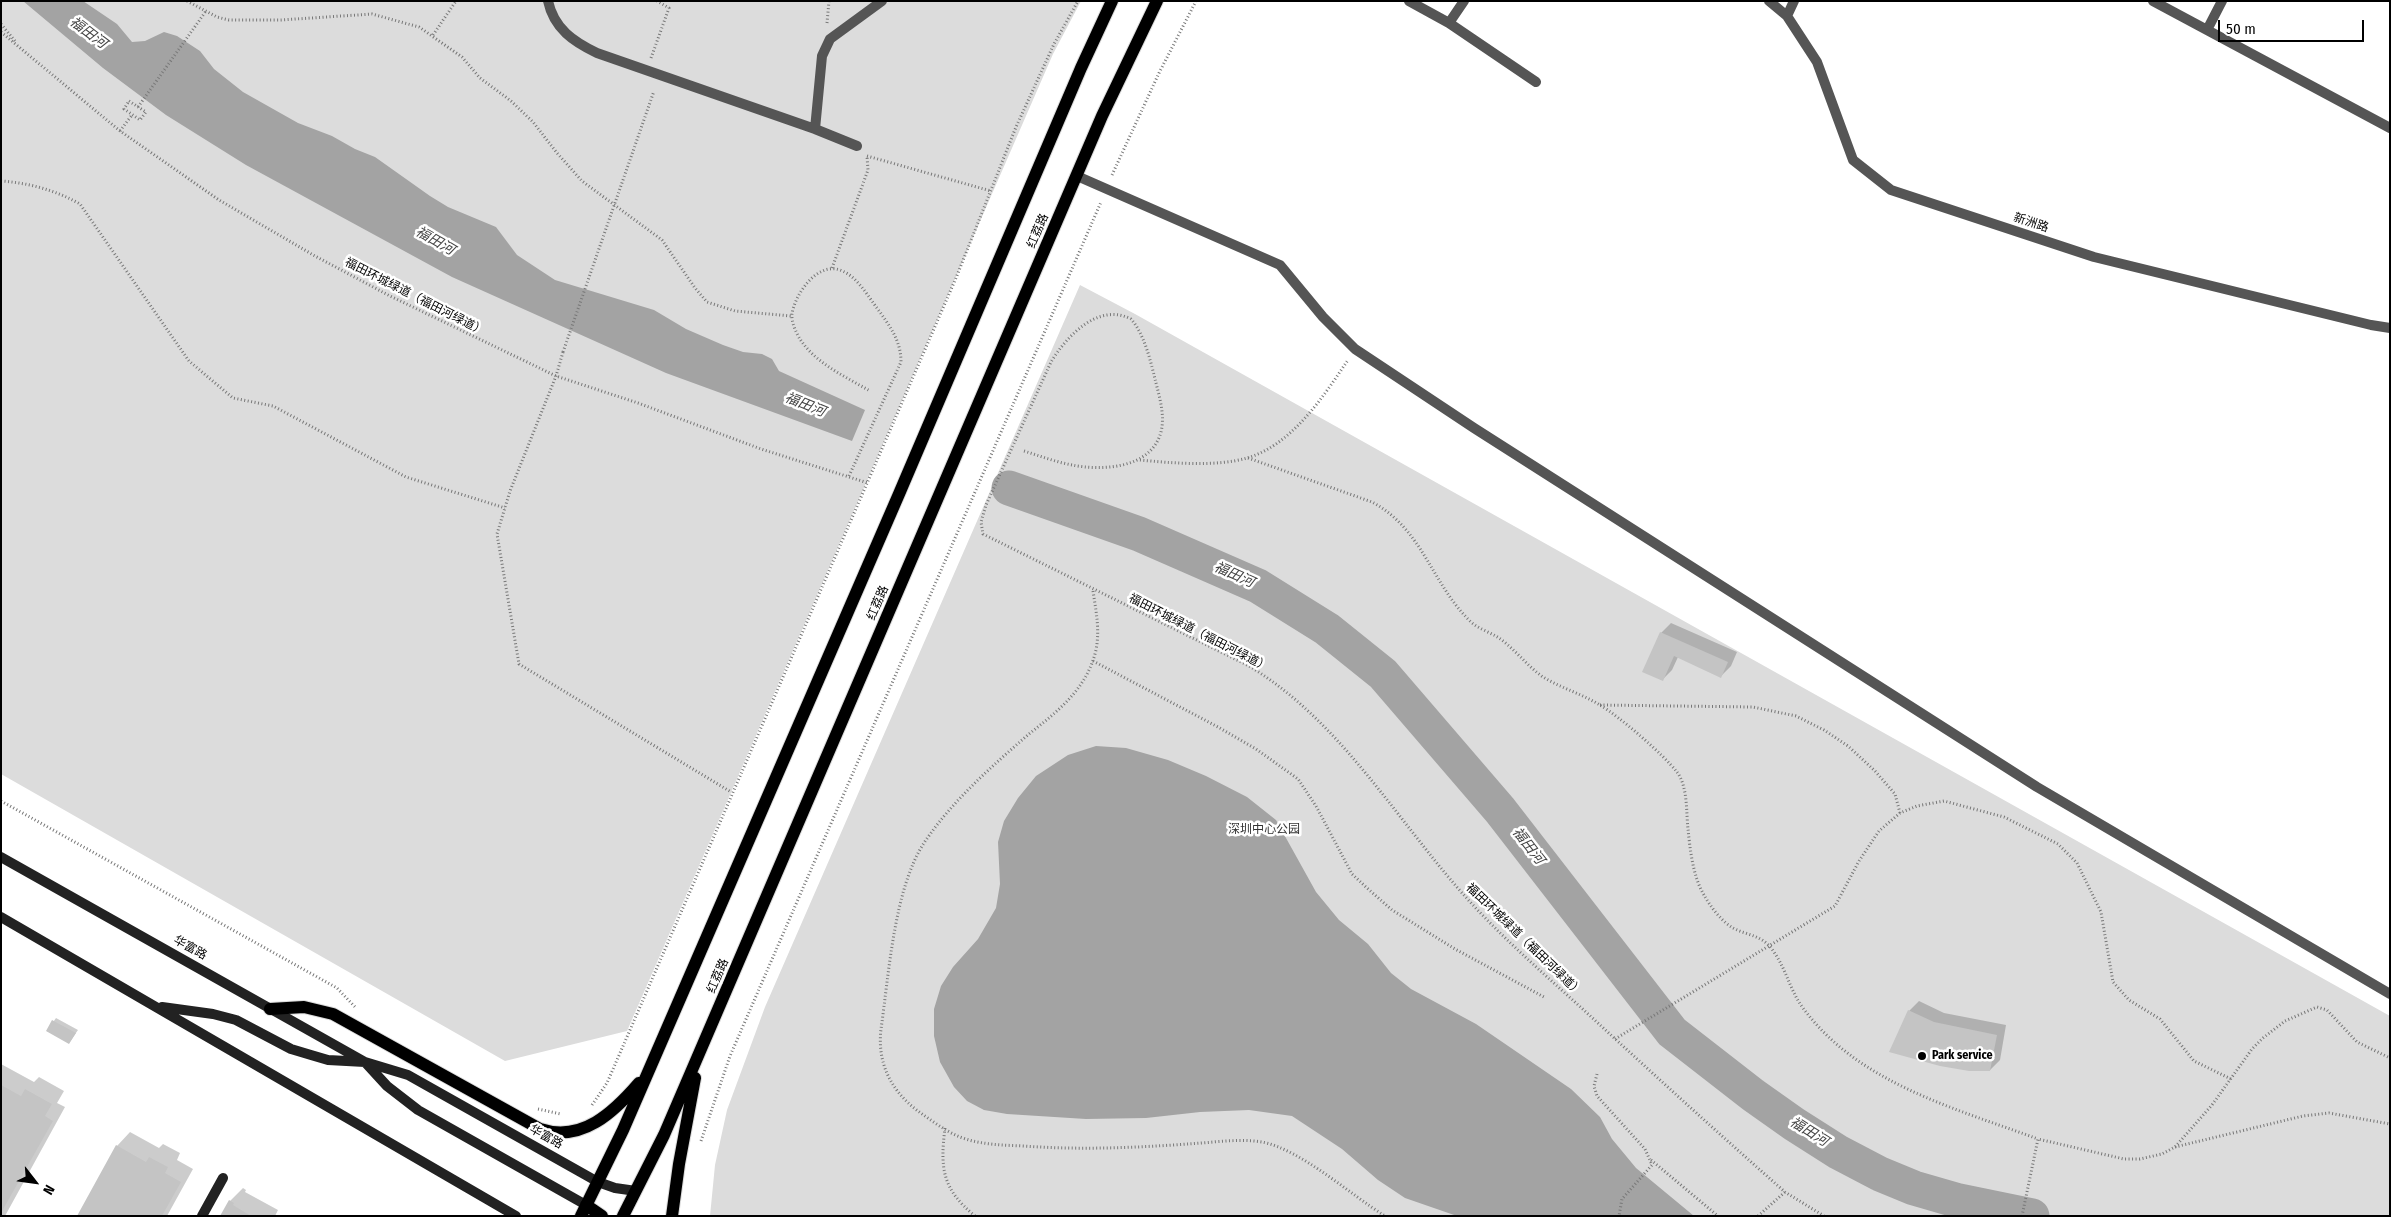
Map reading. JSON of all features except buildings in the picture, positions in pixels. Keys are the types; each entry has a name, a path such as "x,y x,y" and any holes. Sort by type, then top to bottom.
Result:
{"main road":[{"name":"红荔路","path":"584,1211 648,1073 900,494 1081,68 1112,1"},
{"name":"红荔路","path":"623,1216 664,1135 1120,76 1157,1"},
{"name":"华富路","path":"1,857 365,1062 408,1075 598,1182 615,1188 636,1191"},
{"name":"华富路","path":"1,917 516,1216"},
{"name":"华富路","path":"156,1007 213,1014 236,1020 291,1048 328,1060 365,1062 387,1086 418,1110 584,1211 602,1216"},
{"path":"270,1009 304,1008 333,1014 540,1129 551,1133 562,1134 581,1130 598,1121 627,1098 648,1073"},
{"path":"672,1216 679,1164 700,1053"},
{"path":"202,1216 223,1178"}],"street":[{"path":"548,1 554,20 572,40 597,53 815,129 857,146"},
{"path":"815,129 822,56 830,39 882,1"},
{"path":"1409,1 1449,23 1536,82"},
{"path":"1449,23 1464,1"},
{"name":"新洲路","path":"1769,1 1786,16 1817,62 1853,160 1891,190 2094,257 2371,325 2390,328"},
{"path":"1786,16 1794,1"},
{"path":"2153,1 2390,128"},
{"path":"2207,30 2222,1"},
{"path":"1077,176 1280,265 1323,317 1355,349 1474,428 2037,787 2390,994"}],"path":[{"path":"187,1 217,17 249,21 372,14 419,27 462,57 480,78 511,101 533,122 582,181 662,240 695,288 708,302 721,308 735,311 792,316"},
{"path":"433,36 456,1"},
{"path":"646,70 669,8 656,1"},
{"path":"590,1108 607,1084 868,483 1016,127 1046,60 1078,1"},
{"path":"700,1147 730,1056 1106,189 1158,73 1196,1"},
{"path":"138,107 206,11"},
{"name":"福田环城绿道（福田河绿道）","path":"1,24 20,46 53,77 120,131 219,200 315,256 423,313 556,376 638,403 761,449 868,483"},
{"name":"福田环城绿道（福田河绿道）","path":"1,32 20,46"},
{"path":"654,91 562,352 556,376 505,508 497,534 519,664 731,792"},
{"path":"129,101 146,112 140,120 132,115 124,108 129,101"},
{"path":"120,131 132,115"},
{"path":"857,146 867,156 991,191"},
{"path":"832,268 868,170 867,156"},
{"path":"1,181 23,183 61,194 80,204 189,361 233,398 273,406 406,477 505,508"},
{"path":"849,476 901,362 901,353 890,325 862,288 846,273 832,268 824,270 808,282 797,300 792,316 800,339 830,368 870,391"},
{"name":"福田环城绿道（福田河绿道）","path":"1139,460 1153,448 1160,432 1160,401 1152,368 1136,324 1125,316 1108,316 1084,324 1060,347 1051,362 981,522 983,534 1249,666 1274,681 1299,701 1345,749 1463,895 1514,947 1785,1192 1824,1216"},
{"path":"1024,451 1072,465 1091,467 1120,465 1139,460 1219,462 1248,458 1291,433 1320,398 1355,349"},
{"path":"1248,458 1372,502 1388,510 1405,526 1423,551 1448,598 1472,624 1500,639 1541,675 1600,705 1652,747 1678,773 1684,786 1688,832 1696,873 1702,893 1713,909 1732,927 1750,932 1769,945 1786,971 1794,994 1803,1008 1830,1037 1856,1058 1892,1081 1939,1104 2038,1139 2124,1159 2152,1157 2175,1147 2303,1116 2330,1113 2390,1124"},
{"path":"1093,590 1099,632 1092,661 1076,692 1060,710 1029,734 969,789 934,829 914,860 905,882 879,1045 884,1070 894,1086 914,1108 961,1137 985,1144 1112,1149 1234,1140 1264,1142 1299,1158 1385,1216"},
{"path":"1092,661 1218,727 1256,749 1298,779 1316,806 1352,874 1392,910 1455,950 1544,998"},
{"path":"1600,705 1753,707 1796,716 1824,730 1840,741 1875,771 1895,794 1900,813"},
{"path":"1,801 337,988 358,1009"},
{"path":"1615,1039 1716,980 1769,945 1835,906 1859,861 1879,831 1900,813 1917,806 1944,801 2004,817 2058,844 2077,863 2101,912 2107,937 2113,982 2128,1000 2160,1019 2194,1061 2231,1079"},
{"path":"2175,1147 2231,1079 2252,1049 2274,1029 2298,1014 2317,1007 2326,1010 2357,1042 2390,1058"},
{"path":"1597,1074 1594,1086 1597,1096 1646,1149 1652,1165 1648,1172 1622,1199 1619,1216"},
{"path":"531,1107 568,1114"},
{"path":"946,1128 942,1158 944,1174 955,1195 975,1216"},
{"path":"2022,1216 2038,1139"},
{"path":"1651,1160 1718,1216"},
{"path":"1758,1216 1785,1192"}],"green space":[{"path":"1,1 1081,1 1053,54 627,1031 505,1061 1,774"},
{"name":"深圳中心公园","path":"1080,285 2390,1016 2390,1216 710,1216 715,1165 727,1110 765,1007"}],"water":[{"path":"23,1 83,1 117,24 132,42 145,41 164,32 177,36 200,51 214,69 243,92 298,123 332,136 355,149 375,157 448,207 496,227 517,255 555,280 654,310 686,329 723,345 743,352 762,354 772,359 779,371 865,410 852,441 666,373 452,277 246,165 166,115 103,68"},
{"path":"1096,746 1126,748 1168,760 1206,776 1247,797 1276,820 1316,892 1339,920 1368,944 1391,973 1411,989 1476,1024 1571,1089 1600,1117 1612,1139 1636,1168 1694,1216 1457,1216 1405,1198 1378,1180 1342,1149 1292,1116 1249,1110 1200,1112 1146,1118 1086,1119 1007,1114 984,1110 967,1101 954,1087 940,1062 934,1036 934,1009 941,986 953,967 978,939 996,908 1000,884 998,842 1004,821 1018,798 1036,776 1068,755"}],"waterway":[{"name":"福田河","path":"1009,488 1139,534 1258,586 1327,629 1383,674 1500,810 1672,1032 1753,1095 1794,1124 1838,1152 1880,1174 1914,1188 1959,1201 2032,1216"}],"place":[{"name":"Park service","path":"1922,1056"}]}
